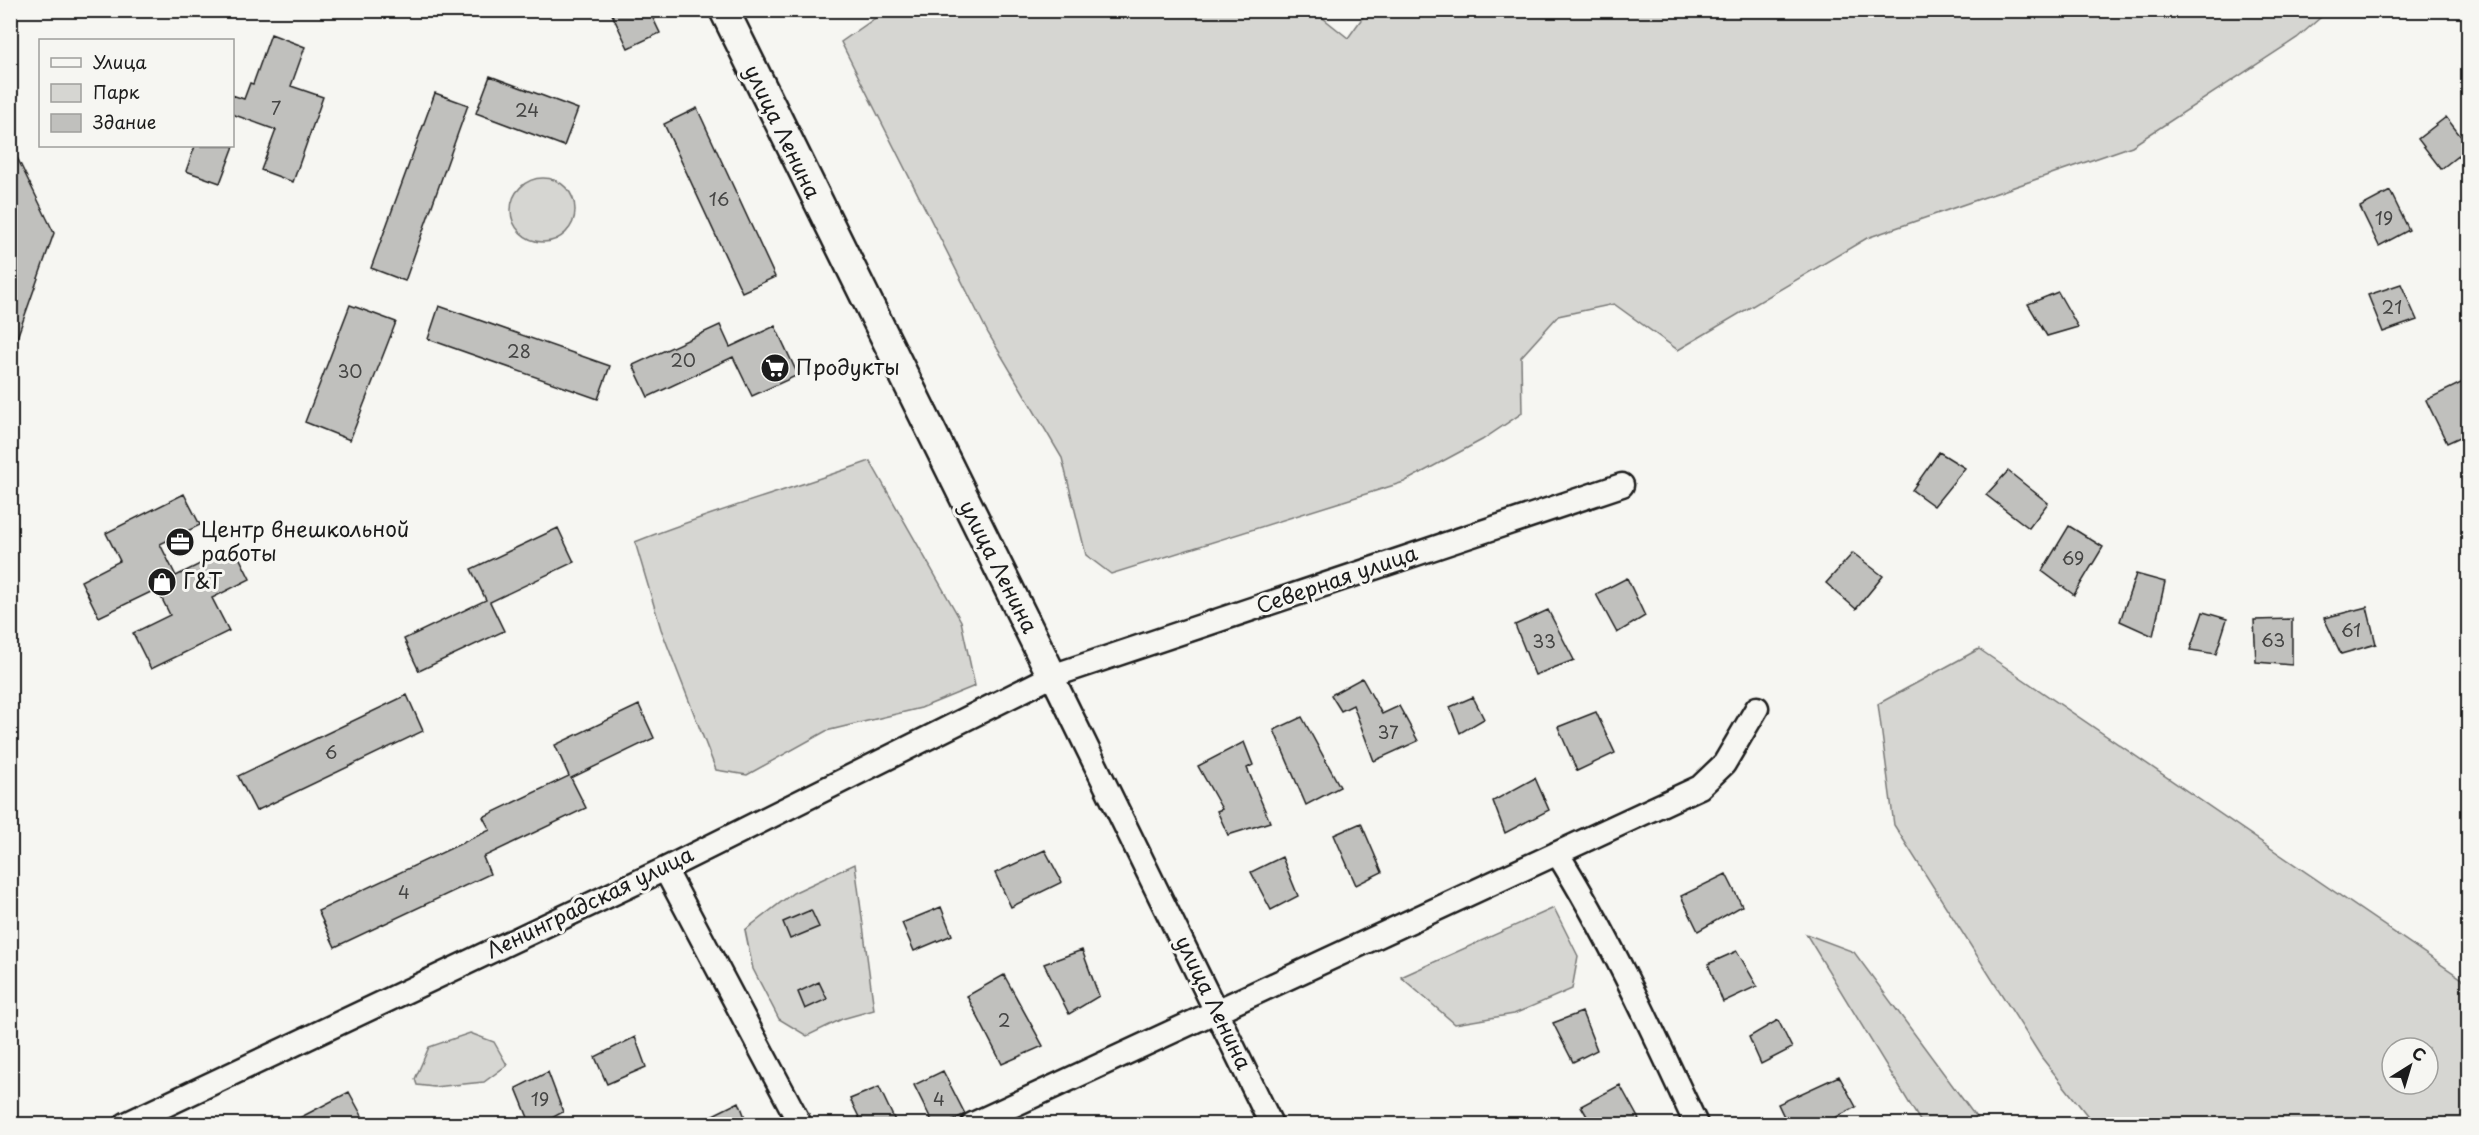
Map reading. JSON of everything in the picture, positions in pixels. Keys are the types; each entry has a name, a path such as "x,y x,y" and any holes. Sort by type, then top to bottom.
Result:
{"street":[{"name":"улица Ленина","path":"724,10 1271,1125"},
{"name":"Северная улица","path":"1052,676 1622,485"},
{"name":"Ленинградская улица","path":"126,1125 665,869 1052,676"},
{"path":"973,1125 1700,787 1724,764 1757,708"},
{"path":"1557,853 1588,903 1656,1038 1696,1125"},
{"path":"665,869 800,1125"}],"green space":[{"path":"887,10 1314,11 1348,38 1368,10 2328,11 2297,38 2132,146 1867,238 1678,350 1614,304 1558,316 1521,357 1522,413 1482,440 1404,482 1111,574 1086,555 1062,458 988,333 841,42"},
{"path":"543,178 561,184 569,192 575,210 569,228 561,236 543,242 525,236 517,228 511,210 517,192 525,184"},
{"path":"870,461 961,621 975,686 921,708 826,731 747,775 716,770 661,629 635,542 693,520"},
{"path":"1979,649 2468,983 2468,1124 2094,1124 2042,1058 1894,825 1878,704"},
{"path":"855,864 874,1010 842,1019 807,1036 779,1019 753,969 745,930 793,893"},
{"path":"1554,908 1578,956 1572,989 1514,1014 1455,1024 1401,977"},
{"path":"1806,934 1854,952 1981,1124 1922,1124"},
{"path":"470,1033 494,1042 507,1065 484,1082 434,1087 417,1085 415,1079 429,1047"}],"building":[{"path":"610,10 649,10 660,33 628,48"},
{"path":"271,34 305,47 291,86 323,97 293,182 261,170 276,130 234,115 234,96 244,99 250,83 253,84"},
{"path":"490,76 578,109 564,146 476,113"},
{"path":"435,93 468,105 405,281 371,268"},
{"path":"697,108 775,277 742,292 664,124"},
{"path":"2446,117 2469,147 2441,169 2418,139"},
{"path":"10,143 54,233 13,349 10,244 15,232 10,224"},
{"path":"195,147 234,147 220,183 186,171"},
{"path":"2390,191 2409,230 2379,246 2360,207"},
{"path":"2401,284 2417,320 2383,332 2368,295"},
{"path":"2058,292 2078,327 2047,336 2028,304"},
{"path":"350,305 396,322 350,440 305,422"},
{"path":"439,306 610,366 598,399 428,339"},
{"path":"720,325 730,347 775,326 798,375 752,396 733,357 648,397 633,365"},
{"path":"2463,382 2469,394 2469,433 2447,443 2426,400"},
{"path":"1939,452 1965,468 1934,506 1912,490"},
{"path":"2008,471 2048,503 2029,528 1986,495"},
{"path":"184,494 200,525 160,544 176,576 234,547 250,579 212,598 229,631 151,669 133,633 170,615 157,589 99,617 81,581 120,561 106,533"},
{"path":"2069,526 2103,547 2074,595 2042,571"},
{"path":"558,528 574,562 490,602 504,631 419,671 404,639 486,600 471,569"},
{"path":"1853,553 1883,576 1856,609 1826,583"},
{"path":"2136,574 2165,582 2153,636 2120,621"},
{"path":"1627,578 1645,616 1617,633 1596,594"},
{"path":"2367,607 2376,644 2341,654 2324,618"},
{"path":"1548,610 1574,660 1535,675 1515,625"},
{"path":"2203,612 2227,619 2216,654 2190,650"},
{"path":"2292,619 2292,665 2256,662 2254,620"},
{"path":"1362,678 1382,714 1399,706 1418,741 1374,761 1353,705 1341,711 1331,695"},
{"path":"407,695 423,731 256,811 238,776"},
{"path":"1473,697 1484,719 1460,733 1450,707"},
{"path":"639,705 654,738 571,778 586,808 483,857 490,874 335,947 318,911 490,830 483,817 569,776 555,745"},
{"path":"1596,712 1615,753 1577,771 1558,727"},
{"path":"1302,717 1340,787 1306,805 1274,730"},
{"path":"1244,742 1253,765 1247,768 1270,822 1228,835 1217,811 1222,809 1198,766"},
{"path":"1535,778 1549,810 1505,833 1493,801"},
{"path":"1361,823 1382,872 1356,885 1334,835"},
{"path":"1045,850 1062,882 1011,907 995,873"},
{"path":"1282,857 1298,896 1271,910 1251,872"},
{"path":"1726,874 1742,906 1698,931 1681,896"},
{"path":"941,907 952,935 914,951 902,923"},
{"path":"811,910 819,927 790,939 783,922"},
{"path":"1082,950 1099,996 1069,1014 1044,964"},
{"path":"1737,951 1757,986 1723,1002 1708,964"},
{"path":"1004,975 1043,1046 1002,1064 967,996"},
{"path":"819,982 827,999 805,1009 798,992"},
{"path":"1582,1012 1597,1050 1573,1062 1553,1023"},
{"path":"1778,1020 1792,1048 1761,1064 1749,1037"},
{"path":"635,1037 646,1067 607,1084 595,1057"},
{"path":"943,1071 965,1114 944,1125 934,1125 914,1085"},
{"path":"548,1072 563,1112 539,1125 531,1125 516,1088"},
{"path":"1839,1076 1856,1107 1821,1125 1788,1125 1778,1104"},
{"path":"1620,1085 1642,1125 1592,1125 1581,1106"},
{"path":"879,1087 897,1125 863,1125 850,1099"},
{"path":"349,1092 367,1125 286,1125"},
{"path":"739,1102 748,1125 693,1125"}],"place":[{"name":"Продукты","path":"775,368"},
{"name":"Центр внешкольной работы","path":"180,542"},
{"name":"Г&Т","path":"162,582"}]}
